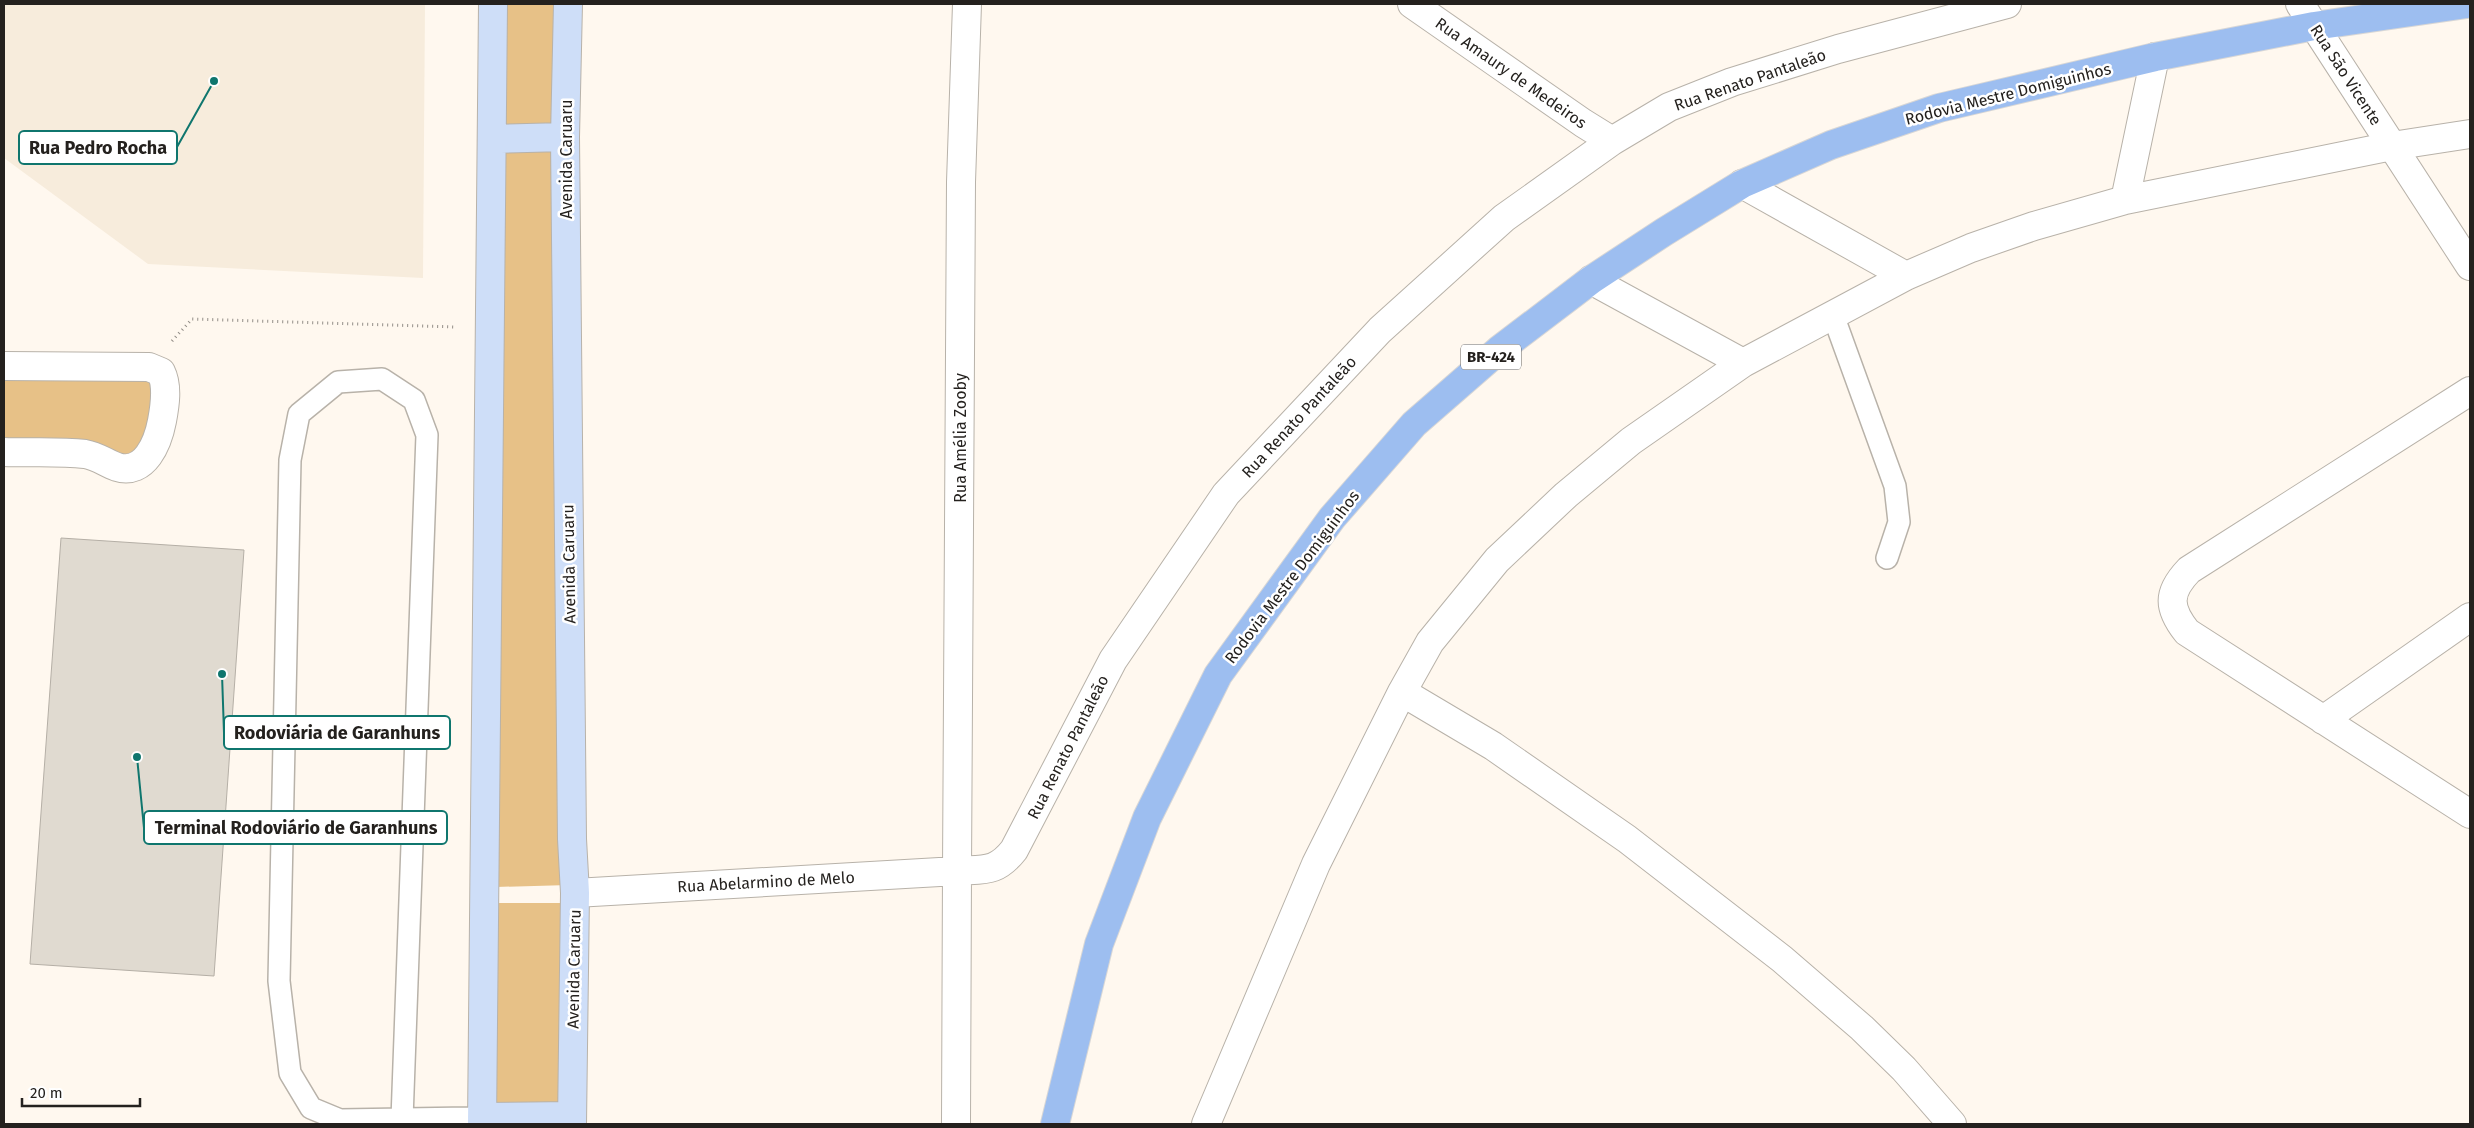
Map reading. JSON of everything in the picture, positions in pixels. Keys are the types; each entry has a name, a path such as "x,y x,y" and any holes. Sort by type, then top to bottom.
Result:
{"main road":[{"path":"493,4 482,1121 572,1120"},
{"name":"Avenida Caruaru","path":"568,4 565,137 572,839 575,893 572,1120"},
{"name":"Rodovia Mestre Domiguinhos","path":"1055,1124 1099,944 1147,818 1218,675 1332,518 1414,424 1499,350 1591,280 1742,184 1831,145 1938,108 2155,56 2307,15 2466,4"},
{"path":"492,139 565,137"}],"street":[{"name":"Rua Amélia Zooby","path":"958,871 961,182 967,4"},
{"name":"Rua Amaury de Medeiros","path":"1412,4 1583,123 1612,141"},
{"name":"Rua Renato Pantaleão","path":"958,871 990,869 1004,863 1014,850 1114,660 1226,494 1380,330 1504,218 1612,141 1669,107 1732,82 1838,49 2007,4"},
{"name":"Rua São Vicente","path":"2307,15 2470,266"},
{"path":"2125,200 2155,56"},
{"path":"1206,1124 1316,864 1402,692 1430,642 1497,560 1566,495 1631,441 1743,363 1906,276 1971,248 2034,226 2125,200 2392,146 2470,134"},
{"path":"1742,184 1906,276"},
{"path":"1591,280 1743,363"},
{"path":"4,366 149,367 161,372 166,382 159,439 153,450 140,464 128,468 119,467 87,454 4,452"},
{"path":"2470,391 2188,570 2178,582 2172,598 2174,611 2187,632 2470,814"},
{"path":"2323,720 2470,617"},
{"path":"1402,692 1493,746 1627,839 1782,959 1862,1028 1904,1069 1952,1124"},
{"name":"Rua Abelarmino de Melo","path":"575,893 958,871"},
{"path":"956,1124 958,871"}],"lane":[{"path":"1832,315 1895,486 1899,522 1887,558"},
{"path":"402,1119 426,435 414,400 382,379 338,382 299,414 290,460 279,981 290,1073 311,1108 340,1120 482,1121"}],"path":[{"path":"149,367 192,319 489,328"}],"shaded area":[{"path":"4,4 425,4 423,278 148,264 4,158"},
{"path":"500,4 564,4 559,123 502,128"},
{"path":"558,141 569,885 496,887 505,147"},
{"path":"159,375 163,405 128,465 4,449 4,377"},
{"path":"496,903 569,903 565,1105 492,1110"}],"building":[{"path":"61,538 244,550 214,976 30,964"}],"place":[{"name":"Rua Pedro Rocha","path":"214,81"},
{"name":"Rodoviária de Garanhuns","path":"222,674"},
{"name":"Terminal Rodoviário de Garanhuns","path":"137,757"}]}
